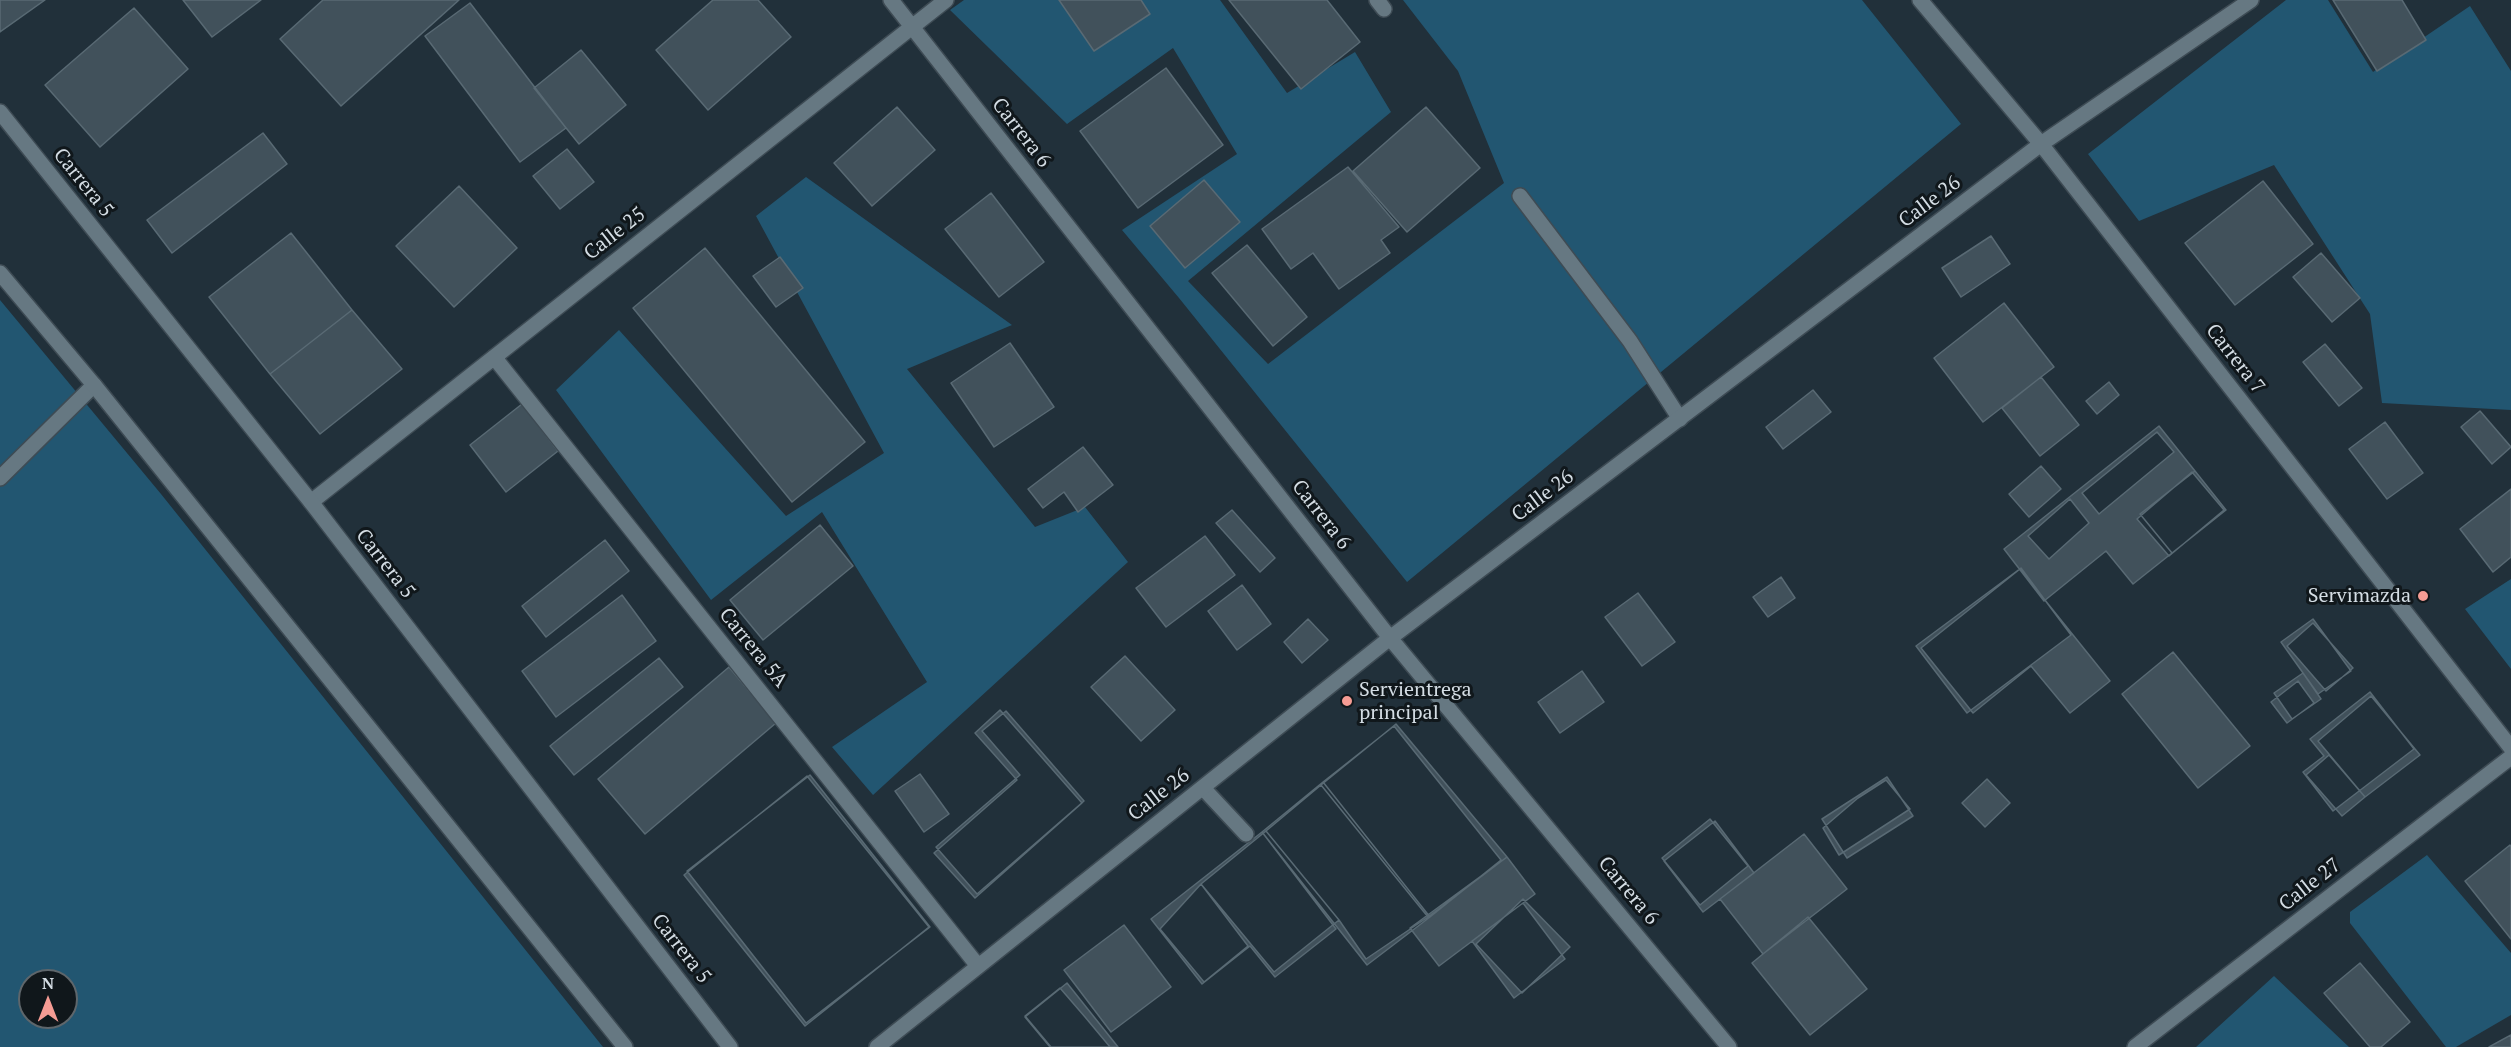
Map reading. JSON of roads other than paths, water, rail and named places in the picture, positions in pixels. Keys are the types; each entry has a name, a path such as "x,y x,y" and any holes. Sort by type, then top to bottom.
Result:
{"street":[{"name":"Carrera 6","path":"891,0 1390,638 1729,1047"},
{"name":"Calle 25","path":"311,502 946,0"},
{"name":"Carrera 7","path":"1920,0 2041,144 2511,748"},
{"name":"Calle 26","path":"877,1047 1390,638 2041,144 2251,0"},
{"name":"Carrera 5","path":"0,112 311,502 730,1047"},
{"path":"1520,196 1630,341 1680,419"},
{"path":"0,273 94,385 626,1047"},
{"name":"Carrera 5A","path":"494,357 978,966"},
{"path":"0,478 94,385"},
{"name":"Calle 27","path":"2135,1047 2511,757"},
{"path":"1203,788 1246,834"}],"place":[{"name":"Servimazda","path":"2423,596"},
{"name":"Servientrega principal","path":"1347,701"}]}
